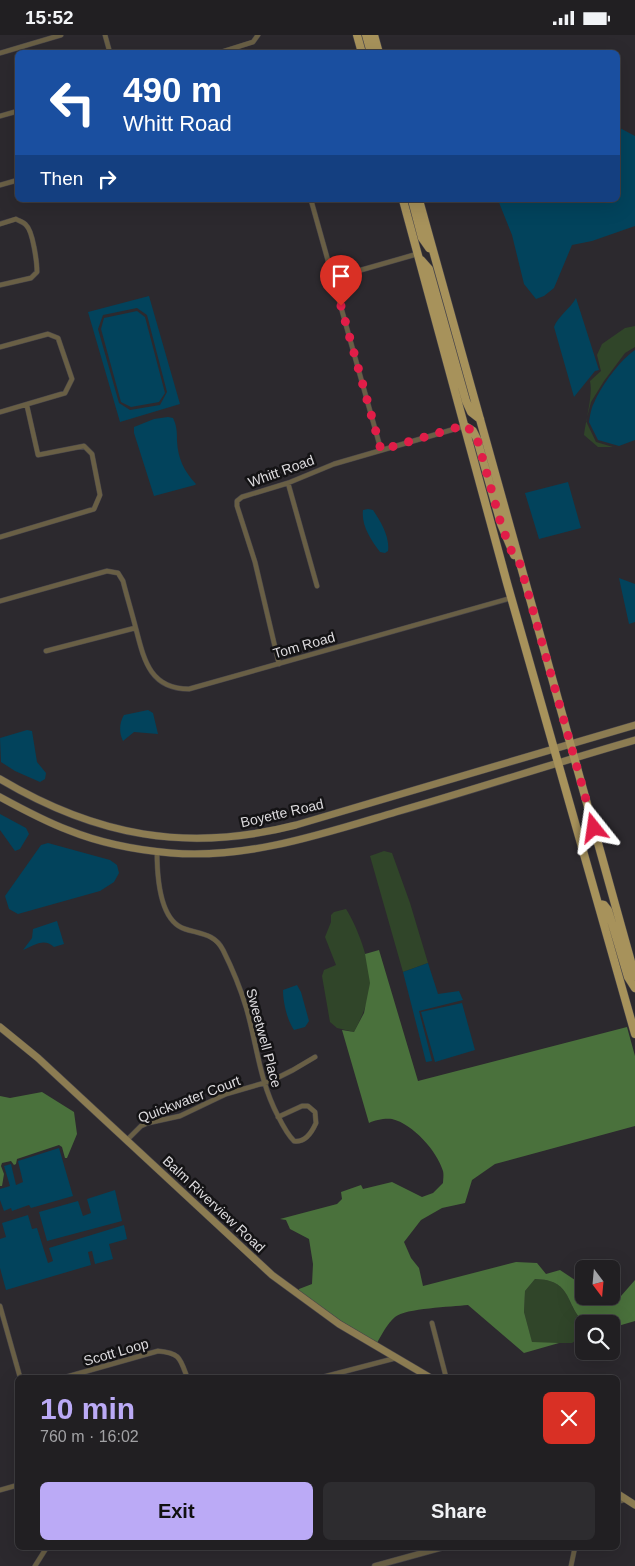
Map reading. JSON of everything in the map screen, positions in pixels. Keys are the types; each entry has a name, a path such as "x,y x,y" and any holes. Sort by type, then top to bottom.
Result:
{"main road":[{"path":"357,35 361,50"},
{"path":"366,35 370,50"},
{"path":"374,35 378,50"},
{"path":"404,202 557,763 635,1034"},
{"path":"413,202 422,238 434,257"},
{"path":"420,202 635,976"},
{"path":"418,256 429,269 466,401 471,411 480,419"},
{"path":"465,425 473,431 477,439 501,524 511,550 520,564"},
{"name":"Boyette Road","path":"0,779 48,806 112,828 164,837 223,837 264,833 296,825 635,725"},
{"name":"Boyette Road","path":"0,797 39,818 72,832 115,844 189,854 229,853 280,845 635,740"},
{"path":"599,904 604,905 608,910 628,977 635,988"},
{"name":"Balm Riverview Road","path":"0,1027 38,1058 256,1260 289,1288 339,1324 426,1375"},
{"path":"620,1495 635,1505"}],"street":[{"path":"0,53 61,35"},
{"path":"105,35 109,50"},
{"path":"228,50 253,43 258,35"},
{"path":"0,116 15,112"},
{"path":"0,185 15,181"},
{"path":"312,202 381,450"},
{"path":"0,224 16,219 26,224 30,229 36,254 37,272 30,278 0,285"},
{"path":"333,278 418,256"},
{"path":"0,347 48,334 58,338 72,379 65,393 0,412"},
{"path":"0,537 94,509 100,495 92,453 84,446 38,455 27,405"},
{"name":"Whitt Road","path":"279,664 255,562 237,501 242,497 288,483 334,464 465,425"},
{"path":"288,483 317,586"},
{"name":"Tom Road","path":"0,601 107,571 118,573 123,581 143,657 150,670 158,679 173,687 185,689 511,597"},
{"path":"46,651 136,628"},
{"name":"Sweetwell Place","path":"157,851 159,879 168,915 179,926 211,936 222,949 246,1006 264,1083 278,1117 290,1137 296,1142 304,1139 316,1123 315,1111 308,1106 302,1106 278,1117"},
{"name":"Quickwater Court","path":"127,1140 148,1123 180,1116 226,1094 285,1075 315,1057"},
{"path":"0,1306 19,1375"},
{"path":"432,1323 445,1375"},
{"name":"Scott Loop","path":"73,1375 158,1351 174,1353 181,1360 186,1375"},
{"path":"330,1375 396,1357"},
{"path":"0,1490 15,1486"},
{"path":"620,1500 626,1499"},
{"path":"35,1566 45,1550"},
{"path":"375,1566 433,1550"},
{"path":"571,1566 574,1550"}],"green space":[{"path":"635,326 635,347 625,353 604,381 591,402 587,416 591,393 590,381 601,371 597,355 602,344 625,328"},
{"path":"586,422 596,442 613,447 598,447 584,435"},
{"path":"384,851 392,853 410,903 428,963 403,972 370,856"},
{"path":"346,909 355,925 370,975 367,1003 354,1032 337,1028 330,1022 322,976 324,970 336,965 325,937 331,922 331,915 334,912"},
{"path":"379,950 418,1081 627,1027 635,1056 635,1126 495,1164 472,1180 465,1203 442,1208 421,1220 404,1242 411,1258 419,1268 423,1286 516,1262 537,1263 546,1274 560,1270 575,1280 575,1305 620,1305 620,1296 635,1280 635,1321 620,1325 620,1315 578,1315 562,1288 556,1283 547,1280 535,1279 525,1291 524,1312 532,1342 559,1343 524,1353 468,1305 418,1310 401,1314 395,1317 385,1329 377,1343 299,1292 299,1289 312,1284 313,1264 309,1239 290,1229 286,1220 280,1219 337,1204 342,1199 341,1192 361,1185 363,1189 392,1182 422,1197 433,1193 443,1183 440,1163 430,1147 416,1132 392,1119 380,1119 369,1123 342,1030 354,1032 364,1013 370,983 365,954"},
{"path":"42,1092 74,1112 77,1134 67,1158 65,1158 62,1147 59,1145 17,1159 14,1165 11,1161 2,1163 1,1166 4,1174 2,1186 0,1186 0,1096 10,1098"},
{"path":"535,1279 556,1283 562,1288 578,1315 575,1315 575,1341 572,1343 532,1343 524,1312 525,1291"}],"water":[{"path":"620,128 635,136 635,226 592,241 572,245 554,288 544,296 536,299 524,284 512,235 499,202 620,202"},
{"path":"149,296 180,404 120,422 88,312","holes":["137,308 147,315 167,392 160,405 130,410 119,403 98,329 103,315"]},
{"path":"576,298 599,370 595,371 574,397 554,327 558,319"},
{"path":"137,311 145,317 165,393 159,402 131,407 121,402 101,329 104,318"},
{"path":"635,350 635,440 619,446 598,440 589,422 591,410 606,381 623,360"},
{"path":"173,418 175,424 182,464 196,484 154,496 134,433 134,427 154,419"},
{"path":"568,482 581,528 539,539 525,493"},
{"path":"363,510 373,510 379,519 388,540 388,551 385,553 380,552 365,527"},
{"path":"619,578 635,584 635,622 629,624"},
{"path":"148,710 153,713 158,734 134,732 123,741 120,728 124,715"},
{"path":"27,730 32,731 37,762 46,773 45,779 40,782 15,771 1,762 0,738"},
{"path":"0,814 26,828 29,834 20,849 15,851 0,830"},
{"path":"48,843 110,860 117,865 119,873 114,882 100,891 18,914 9,909 5,896 41,845"},
{"path":"57,921 64,944 54,947 50,944 42,943 23,950 32,938 33,929"},
{"path":"428,963 438,994 459,991 463,1000 419,1011 432,1061 426,1062 403,972"},
{"path":"297,985 301,992 309,1021 305,1027 294,1030 286,1011 283,990"},
{"path":"462,1003 475,1050 435,1062 421,1012"},
{"path":"59,1148 73,1196 31,1208 29,1205 12,1211 11,1208 4,1211 0,1200 0,1189 10,1186 4,1166 11,1164 16,1185 23,1182 18,1161"},
{"path":"115,1190 122,1221 47,1241 39,1212 78,1201 83,1216 91,1213 87,1199"},
{"path":"28,1215 32,1229 37,1228 48,1263 53,1261 49,1248 124,1225 127,1239 109,1244 113,1259 95,1264 92,1251 88,1252 91,1265 6,1290 0,1268 0,1239 6,1237 2,1223"}],"route":[{"path":"341,306 381,450 465,425 476,435 501,524 511,550 520,564 594,828"}]}
